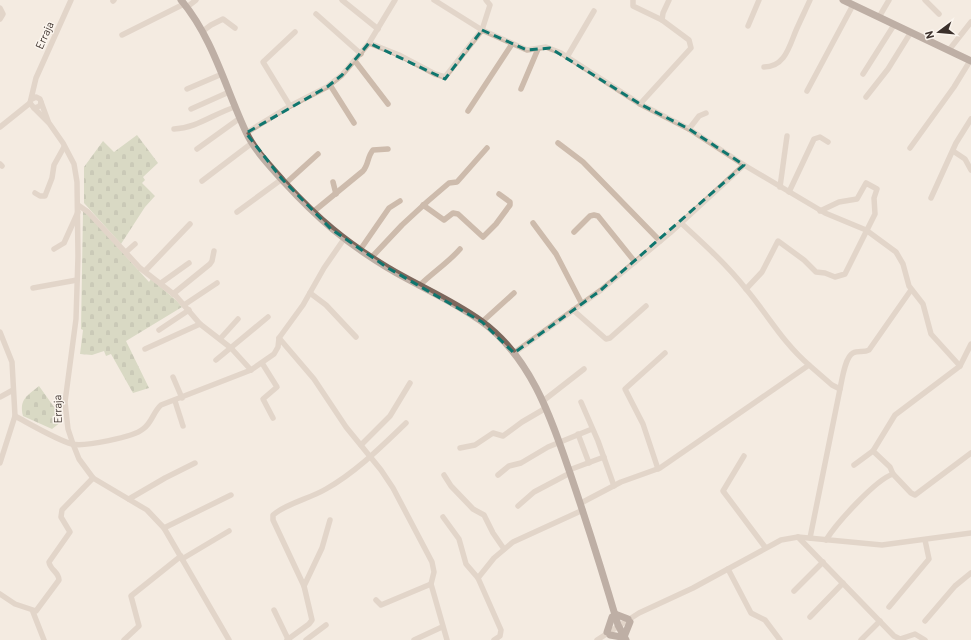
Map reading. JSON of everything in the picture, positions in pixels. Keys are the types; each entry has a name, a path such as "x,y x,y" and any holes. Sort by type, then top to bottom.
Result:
{"main road":[{"path":"844,0 971,61"},
{"path":"184,3 203,31 246,133 252,143 313,212 344,239 360,250 482,322 514,353 532,380 559,443 582,507 606,594 620,633"},
{"path":"613,616 629,620 626,628 620,633 608,634 613,616"}],"street":[{"name":"Erraja","path":"32,104 36,78 71,0"},
{"path":"122,35 184,3 196,0"},
{"path":"342,0 378,29"},
{"path":"246,133 290,106 330,85 361,54 378,29 394,0"},
{"path":"434,0 482,30 512,44 527,50 550,48 567,57 640,104 689,129 780,187 820,210 866,230 881,240 900,258 911,290 923,304 931,334 960,366"},
{"path":"369,43 399,55 435,74 445,77 482,30 490,5 486,0"},
{"path":"633,0 633,6 662,20 689,40 691,48 640,104"},
{"path":"662,20 663,13 669,0"},
{"path":"748,26 759,0"},
{"path":"764,67 774,66 787,53 810,0"},
{"path":"879,17 889,0"},
{"path":"925,0 939,14"},
{"path":"807,91 853,5"},
{"path":"0,8 3,14 0,19"},
{"path":"567,57 594,11"},
{"path":"316,14 361,54"},
{"path":"203,31 223,19 235,28"},
{"path":"949,50 971,22"},
{"path":"863,74 894,25"},
{"path":"290,106 263,62 295,32"},
{"path":"866,97 888,69 911,32"},
{"path":"468,110 512,44"},
{"path":"521,89 538,49"},
{"path":"355,61 388,104"},
{"path":"910,148 971,61"},
{"path":"187,89 222,74"},
{"path":"36,78 41,100 49,123"},
{"path":"330,85 354,123"},
{"path":"191,109 229,92"},
{"path":"0,128 32,104 36,97 41,100"},
{"path":"32,104 38,108 41,100"},
{"path":"32,104 49,123"},
{"path":"174,129 192,127 218,113 235,107"},
{"path":"689,129 700,116 706,113"},
{"path":"198,149 240,118"},
{"path":"931,198 958,138 971,119"},
{"name":"Erraja","path":"49,123 74,164 78,182 76,319 65,402 68,429 73,444 80,459 93,478 147,510 164,528 230,640"},
{"path":"780,187 787,136"},
{"path":"789,192 814,139 820,137 828,142"},
{"path":"202,181 252,143"},
{"path":"558,143 583,162 660,241"},
{"path":"35,193 42,197 45,196 52,178 54,165 64,147"},
{"path":"372,257 423,205 449,183 457,182 487,148"},
{"path":"313,212 366,168 367,159 373,150 388,149"},
{"path":"953,151 965,159 971,170"},
{"path":"237,212 284,181 318,154"},
{"path":"514,353 582,304 635,262 681,223 744,165"},
{"path":"333,182 336,194"},
{"path":"746,289 762,272 778,241 798,255 816,272 825,273 835,277 842,276 851,262 875,214 874,198 877,190 870,184 864,184 857,199 839,202 820,210"},
{"path":"423,205 444,220 453,213 458,214 483,237 496,224 510,205 510,202 499,194"},
{"path":"360,250 389,208 400,201"},
{"path":"78,205 88,212 145,271 173,294 200,324 232,348 251,370"},
{"path":"54,249 64,243 78,212"},
{"path":"574,232 594,214 598,216 635,262"},
{"path":"533,222 556,254 582,304"},
{"path":"681,223 708,248 746,289 780,336 809,365 832,385 840,389"},
{"path":"145,271 190,224"},
{"path":"15,416 73,444 108,440 137,434 149,424 158,408 251,370 277,350 279,338 310,294 344,239"},
{"path":"126,252 136,244"},
{"path":"419,286 434,272 449,262 460,249"},
{"path":"173,294 210,264 214,251"},
{"path":"161,283 189,263"},
{"path":"33,288 76,280"},
{"path":"184,305 217,283"},
{"path":"810,538 844,370 850,355 854,352 869,350 911,290"},
{"path":"482,322 514,293"},
{"path":"310,294 326,305 356,337"},
{"path":"573,310 606,339 610,338 646,306"},
{"path":"159,330 189,310"},
{"path":"216,360 268,317"},
{"path":"220,339 238,319"},
{"path":"145,349 200,324"},
{"path":"0,332 12,362 15,416 1,455 0,463"},
{"path":"279,338 314,379 338,416 371,457 393,488 432,562 434,572 431,584 442,627 447,640"},
{"path":"854,465 873,451 895,415 960,366 971,344"},
{"path":"658,469 643,424 625,389 665,352"},
{"path":"262,363 277,387 263,400 273,418"},
{"path":"478,578 504,549 513,542 582,507 614,486 633,477 658,469 809,365"},
{"path":"460,448 474,445 493,433 503,436 544,405 584,369"},
{"path":"173,377 182,398"},
{"path":"361,445 390,416 410,384"},
{"path":"0,397 13,390"},
{"path":"175,401 183,426"},
{"path":"581,402 604,457 614,486"},
{"path":"274,610 289,639 312,620 304,586 273,520 273,515 326,489 371,457 406,423"},
{"path":"498,474 509,466 521,463 559,443 592,429"},
{"path":"578,434 589,463"},
{"path":"873,451 890,467 893,474 911,493 915,495 971,453"},
{"path":"744,456 723,491 765,547"},
{"path":"518,506 531,494 569,471 604,457"},
{"path":"129,499 195,463"},
{"path":"444,474 451,486 473,509 484,515 493,534 504,549"},
{"path":"826,540 835,527 863,498 881,481 893,474"},
{"path":"33,612 36,611 59,580 59,576 50,566 49,562 70,532 62,520 62,510 93,478"},
{"path":"164,528 230,495"},
{"path":"443,518 459,539 466,564 478,578 501,630 500,636 494,640"},
{"path":"304,586 322,548 330,520"},
{"path":"124,640 139,626 131,596 181,557 229,531"},
{"path":"598,640 608,634 620,633 629,620 643,611 693,588 765,547 781,540 798,537 882,545 971,533"},
{"path":"798,537 898,638 915,634 925,640"},
{"path":"890,607 929,559 925,540"},
{"path":"794,591 823,562"},
{"path":"728,569 751,613 764,620 780,640"},
{"path":"925,621 956,586 971,573"},
{"path":"810,617 843,583"},
{"path":"376,600 381,605 431,584"},
{"path":"0,594 14,604 33,612 44,640"},
{"path":"861,640 880,621"},
{"path":"306,640 326,625"},
{"path":"414,640 442,627"}],"highlighted area":[{"path":"482,30 527,50 550,48 640,104 689,129 744,165 601,290 514,353 482,322 388,268 331,229 282,179 246,133 327,87 342,75 369,43 445,79"}],"green space":[{"path":"137,135 158,163 143,177 145,180 142,183 155,196 145,207 121,244 84,203 84,167 103,141 114,152"},
{"path":"83,212 86,212 149,282 151,279 182,307 126,341 149,388 133,393 111,354 106,356 104,351 92,355 80,354 83,330 81,329"},
{"path":"39,386 59,414 61,422 52,429 23,416 22,406 25,398"}]}
